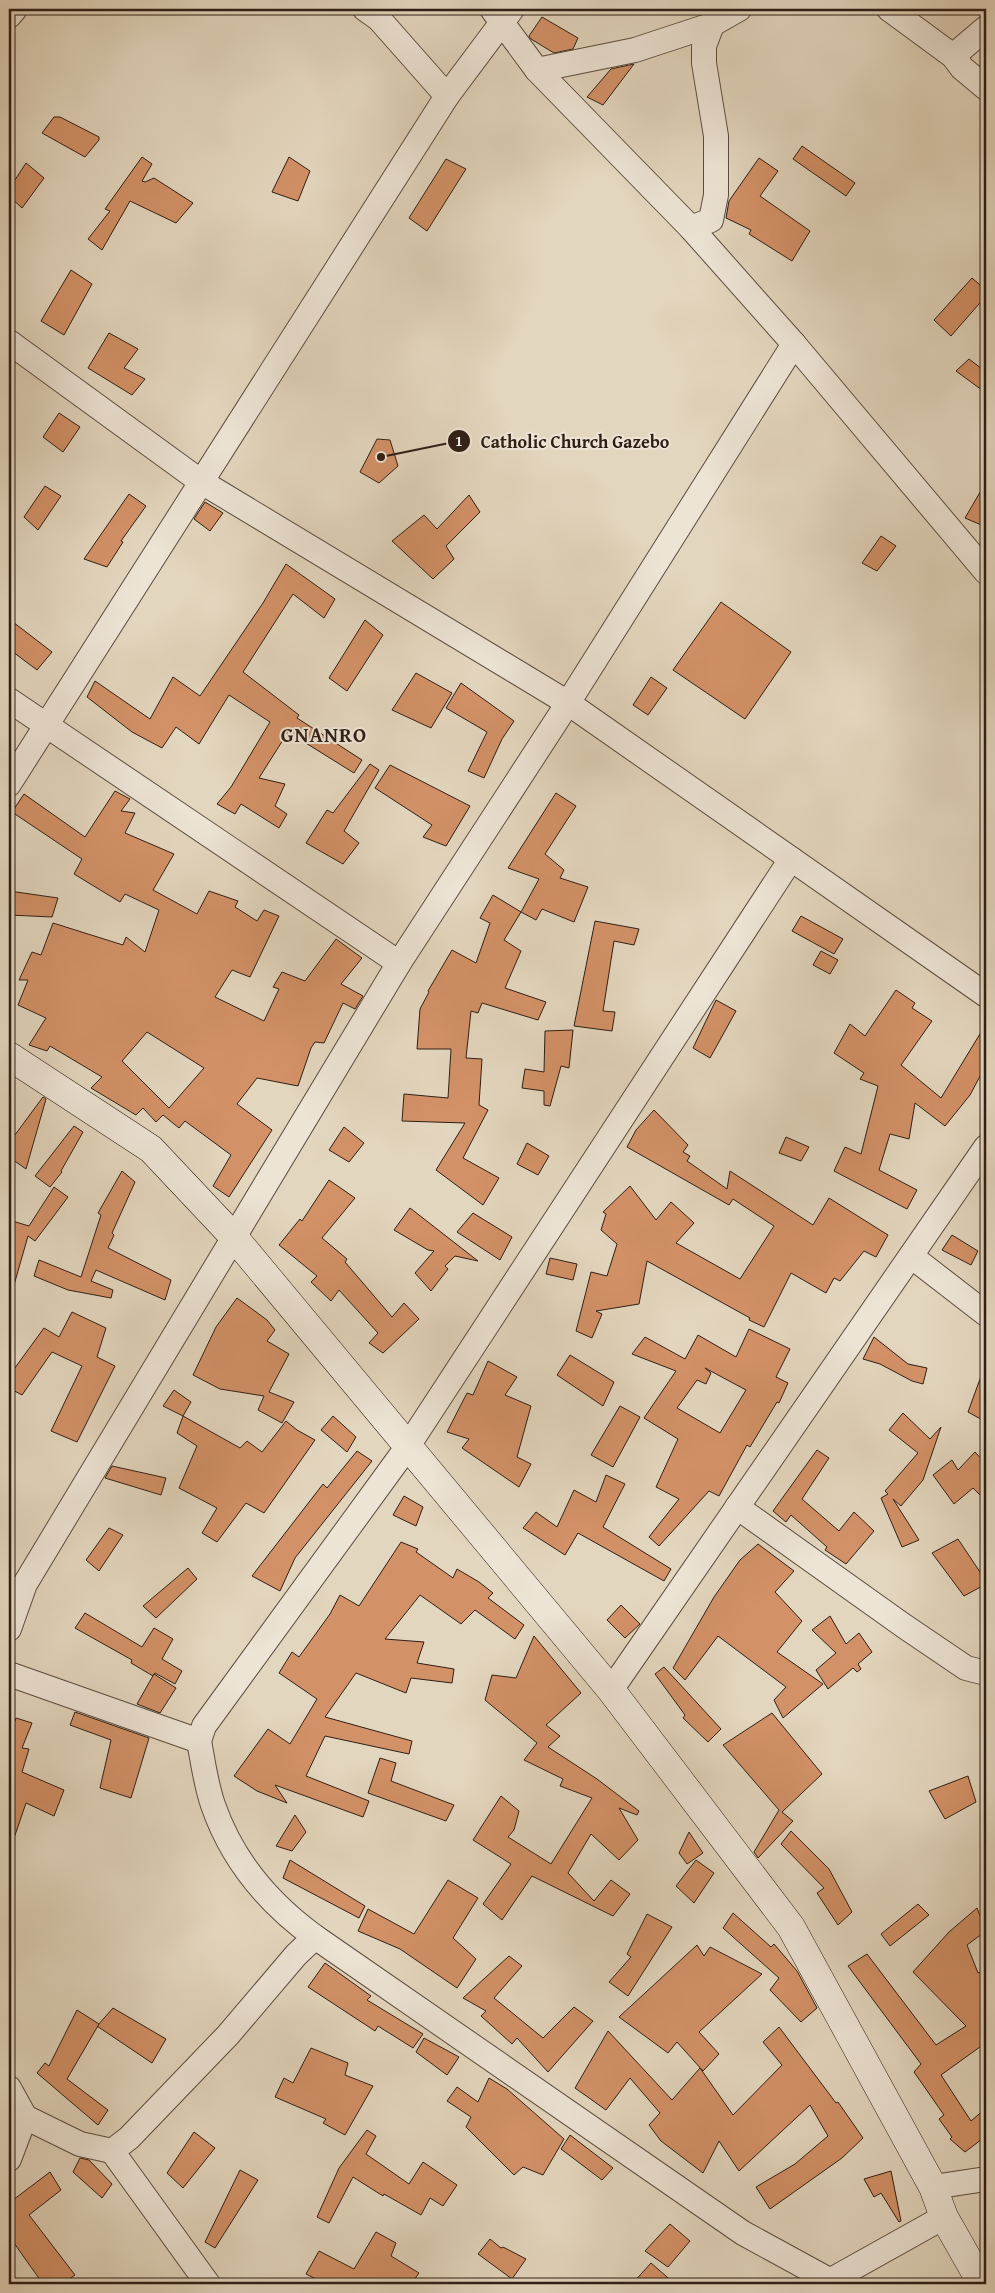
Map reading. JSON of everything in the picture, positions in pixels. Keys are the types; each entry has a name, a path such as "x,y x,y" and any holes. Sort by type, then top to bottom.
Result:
{"main road":[{"path":"9,1056 151,1149 233,1236 611,1690 791,1927 933,2187 944,2217 982,2284"}],"street":[{"path":"9,16 15,9"},
{"path":"365,9 379,19 447,96"},
{"path":"537,70 635,50 739,9"},
{"path":"889,9 953,56 962,68 986,88"},
{"path":"9,784 200,481 447,96 503,13 537,70 691,228 794,344 986,572"},
{"path":"691,228 710,220 716,194 716,136 704,63 704,46 715,17"},
{"path":"953,56 986,28"},
{"path":"9,342 200,481 568,703 986,995"},
{"path":"9,1629 25,1584 399,963 568,703 794,344"},
{"path":"9,700 399,963"},
{"path":"791,858 408,1446 204,1726 199,1741 212,1804 229,1845 255,1882 288,1916 743,2233 827,2282 944,2217"},
{"path":"611,1690 986,1147"},
{"path":"911,1256 986,1314"},
{"path":"737,1507 966,1668 986,1673"},
{"path":"9,1674 199,1741"},
{"path":"112,2151 129,2138 221,2042 296,1955 315,1936"},
{"path":"9,2088 25,2116 80,2144 112,2151 208,2284"},
{"path":"9,2159 25,2116"},
{"path":"933,2187 986,2179"}],"building":[{"path":"542,17 578,38 573,49 554,53 531,39 529,36"},
{"path":"634,64 603,105 587,97 611,69"},
{"path":"54,117 60,117 99,137 99,140 85,157 42,133"},
{"path":"802,146 855,183 846,196 793,159"},
{"path":"142,157 152,164 142,181 145,182 154,178 193,203 176,223 130,201 102,250 88,239 110,211 105,209"},
{"path":"289,157 310,171 298,201 272,192"},
{"path":"759,158 778,171 760,196 810,231 792,261 749,234 751,230 726,218 729,201"},
{"path":"446,159 466,169 427,231 409,218"},
{"path":"26,163 44,178 22,208 9,196 9,189"},
{"path":"71,270 92,284 64,335 41,321"},
{"path":"972,278 986,290 986,296 951,336 934,320"},
{"path":"109,333 138,349 124,368 145,379 132,395 88,368"},
{"path":"969,359 986,372 986,393 956,371"},
{"path":"59,413 80,427 63,452 43,437"},
{"path":"377,439 390,440 398,466 379,483 360,472"},
{"path":"986,482 986,527 965,518"},
{"path":"45,486 61,496 38,530 24,517"},
{"path":"129,494 146,506 121,541 123,542 107,567 84,559"},
{"path":"469,495 480,512 446,546 454,559 433,579 392,541 424,515 437,529"},
{"path":"205,502 223,513 210,531 194,519"},
{"path":"881,536 896,546 877,571 862,563"},
{"path":"286,564 335,599 324,618 293,594 243,672 299,715 297,718 362,760 354,773 288,732 259,778 285,784 275,806 287,814 279,828 241,804 235,814 217,804 231,787 270,722 229,695 199,744 176,727 162,748 132,732 87,697 95,681 150,719 173,677 200,696 263,603"},
{"path":"721,602 791,652 745,719 673,670"},
{"path":"9,619 52,652 37,670 9,649"},
{"path":"365,620 383,635 347,691 329,678"},
{"path":"416,673 452,693 431,728 392,710"},
{"path":"651,677 667,688 648,715 633,705"},
{"path":"461,683 514,721 502,739 484,778 468,771 487,732 446,708"},
{"path":"370,764 379,770 344,831 359,843 343,864 306,843 327,810 333,813"},
{"path":"390,765 470,806 446,846 423,837 432,825 375,788"},
{"path":"115,791 130,799 121,811 135,813 125,833 174,854 153,890 197,914 209,891 238,901 235,907 257,921 264,910 279,916 250,977 232,970 215,997 264,1021 279,989 273,987 282,972 305,981 336,939 362,958 341,984 363,996 355,1009 343,1003 324,1043 315,1042 311,1048 298,1086 257,1078 237,1104 272,1130 229,1197 213,1186 231,1155 185,1121 179,1128 163,1115 156,1122 143,1108 136,1115 91,1088 102,1077 50,1046 47,1051 29,1045 46,1018 18,1005 28,980 19,980 32,952 41,955 53,923 123,945 126,937 145,952 159,910 125,894 120,902 74,874 82,859 12,812 24,794 85,837","holes":["147,1032 204,1068 169,1108 122,1061"]},
{"path":"556,793 576,806 545,854 564,870 560,878 588,887 574,922 542,909 536,920 521,912 539,879 508,868"},
{"path":"9,891 58,898 52,917 9,915"},
{"path":"493,895 521,912 504,940 521,951 505,988 546,1002 538,1020 482,1003 478,1013 471,1011 466,1058 482,1059 479,1105 488,1110 463,1158 499,1178 483,1205 436,1170 465,1123 402,1121 404,1094 448,1098 451,1049 417,1049 420,1009 428,991 452,950 476,963 490,923 480,918"},
{"path":"801,916 843,939 834,954 792,931"},
{"path":"595,921 639,929 634,945 614,941 603,1011 615,1012 612,1031 574,1026"},
{"path":"821,951 838,960 830,974 813,965"},
{"path":"896,990 915,1003 912,1008 932,1021 901,1065 941,1098 986,1024 986,1065 970,1095 945,1126 915,1103 909,1139 890,1134 879,1170 917,1190 907,1209 834,1171 845,1147 861,1154 878,1086 860,1079 864,1073 834,1053 850,1024 865,1036"},
{"path":"716,1000 736,1011 710,1058 693,1048"},
{"path":"573,1030 569,1068 561,1066 550,1106 544,1105 544,1091 522,1088 525,1069 544,1072 545,1031"},
{"path":"43,1097 46,1099 26,1169 9,1157 9,1143"},
{"path":"654,1110 688,1145 683,1152 690,1156 687,1161 727,1189 730,1171 813,1225 829,1198 888,1235 876,1257 864,1251 840,1281 834,1278 826,1293 791,1273 764,1327 647,1261 639,1304 596,1311 602,1314 592,1338 576,1331 591,1272 607,1276 617,1244 601,1230 606,1214 603,1212 630,1186 656,1220 671,1202 694,1223 676,1243 740,1279 774,1226 733,1199 729,1205 627,1147 636,1130"},
{"path":"74,1126 83,1132 62,1172 50,1187 35,1176"},
{"path":"344,1127 364,1143 349,1162 329,1150"},
{"path":"786,1137 809,1147 801,1161 779,1153"},
{"path":"527,1143 549,1156 538,1175 517,1164"},
{"path":"122,1171 135,1182 112,1233 114,1235 108,1248 171,1280 165,1300 96,1270 91,1281 113,1290 111,1298 68,1290 34,1276 39,1260 81,1277 101,1215 98,1213"},
{"path":"329,1180 355,1198 322,1238 347,1259 345,1262 392,1317 404,1303 419,1319 383,1353 369,1343 378,1333 339,1290 331,1301 311,1282 317,1276 279,1245 300,1219 302,1221"},
{"path":"54,1187 68,1197 35,1241 28,1236 14,1285 9,1285 9,1220 29,1226"},
{"path":"410,1208 478,1261 455,1256 445,1266 448,1269 431,1291 415,1273 434,1251 428,1250 394,1230"},
{"path":"473,1213 512,1237 500,1260 457,1232"},
{"path":"952,1235 978,1251 971,1265 942,1250"},
{"path":"550,1258 577,1264 573,1280 546,1274"},
{"path":"237,1298 267,1320 275,1330 267,1341 289,1354 269,1392 294,1402 282,1423 258,1410 264,1396 220,1389 193,1375 216,1327"},
{"path":"72,1312 106,1328 97,1357 115,1366 77,1442 51,1431 82,1366 52,1352 22,1395 9,1388 9,1376 44,1328 59,1337"},
{"path":"749,1329 790,1349 776,1377 788,1383 779,1403 777,1402 750,1447 747,1445 719,1496 709,1491 659,1546 649,1537 679,1499 656,1487 678,1439 644,1418 676,1371 632,1354 645,1337 685,1359 698,1335 736,1357","holes":["705,1368 746,1390 720,1433 677,1408 697,1380 706,1384 711,1373"]},
{"path":"874,1337 908,1364 927,1368 923,1384 912,1381 880,1364 863,1359"},
{"path":"570,1355 614,1382 603,1406 557,1375"},
{"path":"488,1361 517,1377 505,1395 531,1406 517,1457 531,1464 519,1487 462,1448 469,1439 447,1432 467,1393 473,1395"},
{"path":"984,1368 986,1368 986,1422 968,1412"},
{"path":"174,1390 191,1402 183,1416 163,1406"},
{"path":"620,1406 640,1417 613,1467 591,1455"},
{"path":"903,1413 930,1439 941,1427 923,1480 901,1506 893,1499 919,1540 902,1547 881,1498 888,1494 885,1491 918,1453 889,1430"},
{"path":"183,1416 240,1448 247,1441 262,1452 286,1421 315,1440 264,1513 246,1503 217,1542 202,1533 217,1508 179,1488 197,1446 177,1433"},
{"path":"333,1416 356,1437 347,1452 321,1430"},
{"path":"817,1450 829,1458 802,1499 839,1531 854,1512 874,1531 846,1564 825,1550 827,1547 791,1515 786,1522 773,1511"},
{"path":"357,1451 372,1461 295,1558 280,1591 252,1576 323,1484 327,1488"},
{"path":"975,1452 986,1464 986,1501 973,1488 954,1504 933,1475 952,1460 958,1470"},
{"path":"112,1466 166,1478 161,1495 105,1478"},
{"path":"606,1475 625,1484 603,1527 671,1569 664,1581 578,1533 565,1555 523,1528 536,1512 557,1527 574,1490 596,1502"},
{"path":"404,1496 423,1507 416,1526 393,1515"},
{"path":"109,1528 123,1535 99,1571 86,1560"},
{"path":"958,1539 986,1581 986,1584 964,1596 932,1553"},
{"path":"401,1542 418,1549 416,1552 453,1578 457,1569 479,1582 493,1593 488,1598 524,1625 515,1639 475,1610 461,1624 420,1595 385,1639 424,1642 417,1663 454,1669 452,1683 411,1678 406,1693 356,1673 325,1717 412,1741 409,1754 325,1736 306,1776 369,1801 363,1817 275,1785 287,1803 257,1791 234,1776 268,1729 290,1744 317,1699 279,1673 292,1652 299,1657 330,1614 340,1595 359,1606"},
{"path":"758,1544 794,1571 775,1592 802,1621 777,1652 823,1684 783,1718 774,1700 786,1687 718,1636 685,1680 673,1668 714,1597 740,1560"},
{"path":"188,1568 197,1579 156,1618 143,1606"},
{"path":"621,1605 640,1624 625,1638 607,1620"},
{"path":"85,1613 142,1647 154,1628 173,1639 162,1659 182,1671 175,1684 155,1673 153,1676 131,1663 132,1660 75,1628"},
{"path":"830,1616 846,1644 859,1633 872,1652 858,1664 861,1669 857,1672 853,1668 828,1689 816,1670 836,1653 812,1630"},
{"path":"534,1636 581,1693 546,1725 560,1736 548,1747 597,1779 639,1811 637,1815 619,1808 638,1840 619,1860 591,1834 568,1873 594,1901 611,1880 630,1894 613,1916 532,1876 502,1920 483,1904 511,1864 473,1840 501,1796 519,1811 514,1830 508,1837 551,1864 592,1798 560,1786 563,1779 524,1760 537,1743 485,1700 492,1675 516,1678"},
{"path":"664,1667 721,1729 708,1742 683,1718 685,1715 655,1674"},
{"path":"154,1674 176,1688 160,1713 137,1704"},
{"path":"75,1712 149,1738 131,1798 100,1788 111,1740 70,1725"},
{"path":"772,1713 822,1774 782,1812 793,1821 758,1858 754,1852 779,1810 723,1745"},
{"path":"16,1718 32,1723 22,1748 29,1749 22,1772 64,1790 54,1816 26,1803 12,1844 9,1844 9,1738"},
{"path":"380,1758 396,1763 391,1781 454,1805 446,1821 368,1793"},
{"path":"968,1776 976,1802 945,1819 929,1791"},
{"path":"295,1815 306,1832 292,1851 276,1846"},
{"path":"791,1831 829,1869 852,1912 838,1925 817,1893 824,1888 781,1844"},
{"path":"689,1832 703,1853 687,1864 679,1853"},
{"path":"290,1860 365,1906 359,1918 283,1878"},
{"path":"696,1860 714,1873 694,1903 676,1886"},
{"path":"448,1880 478,1898 453,1938 476,1959 457,1988 400,1949 358,1931 368,1909 414,1934"},
{"path":"918,1904 929,1915 890,1946 881,1934"},
{"path":"977,1908 986,1931 967,1945 978,1973 981,1972 986,1984 986,2047 984,2044 941,2075 971,2121 986,2108 986,2136 965,2152 950,2139 952,2137 939,2119 944,2115 914,2072 921,2064 848,1966 867,1954 936,2045 966,2026 913,1972 949,1932"},
{"path":"733,1913 771,1947 774,1944 797,1971 817,2008 801,2022 770,1990 779,1978 723,1928"},
{"path":"647,1914 672,1927 628,1996 609,1982 631,1957 627,1954"},
{"path":"697,1945 704,1956 710,1947 762,1974 699,2032 719,2054 703,2071 677,2042 668,2053 619,2017"},
{"path":"509,1956 522,1966 494,1998 543,2038 574,2007 593,2021 548,2072 517,2038 512,2044 481,2016 486,2011 463,1998"},
{"path":"325,1963 371,1996 367,2000 423,2034 413,2048 378,2026 375,2031 308,1987"},
{"path":"113,2008 166,2039 152,2063 97,2026"},
{"path":"77,2010 99,2024 67,2079 108,2110 98,2125 37,2073 45,2063 49,2066"},
{"path":"779,2027 836,2103 838,2102 863,2138 842,2158 770,2209 756,2187 795,2164 828,2136 810,2105 739,2171 719,2141 703,2173 661,2141 649,2125 660,2113 630,2078 606,2110 575,2088 608,2031 672,2100 700,2068 733,2115 782,2065 763,2042"},
{"path":"424,2038 459,2057 447,2075 416,2052"},
{"path":"311,2048 348,2063 345,2075 373,2086 345,2135 323,2123 326,2119 275,2097 284,2078 293,2083"},
{"path":"489,2078 507,2089 564,2139 543,2175 523,2167 514,2175 466,2127 471,2117 447,2101 457,2087 478,2102"},
{"path":"367,2130 376,2136 366,2154 409,2184 423,2162 457,2185 443,2206 430,2198 421,2215 384,2194 383,2196 353,2177 329,2223 317,2217 339,2168"},
{"path":"194,2132 215,2148 183,2188 167,2173"},
{"path":"570,2135 613,2168 602,2180 561,2149"},
{"path":"80,2158 89,2160 112,2184 102,2198 73,2172"},
{"path":"240,2170 258,2180 215,2248 205,2242"},
{"path":"891,2171 901,2221 899,2222 881,2193 874,2197 864,2179"},
{"path":"50,2172 61,2190 29,2215 75,2275 62,2284 43,2284 9,2236 9,2203"},
{"path":"670,2224 690,2241 668,2267 645,2251"},
{"path":"376,2232 396,2243 391,2256 419,2273 411,2284 326,2284 306,2274 319,2251 354,2269"},
{"path":"490,2239 501,2248 503,2247 526,2259 512,2279 478,2254"},
{"path":"651,2263 675,2284 632,2284"}],"place":[{"name":"Catholic Church Gazebo","path":"381,457"}],"district":[{"name":"GNANRO","path":"324,734"}]}
